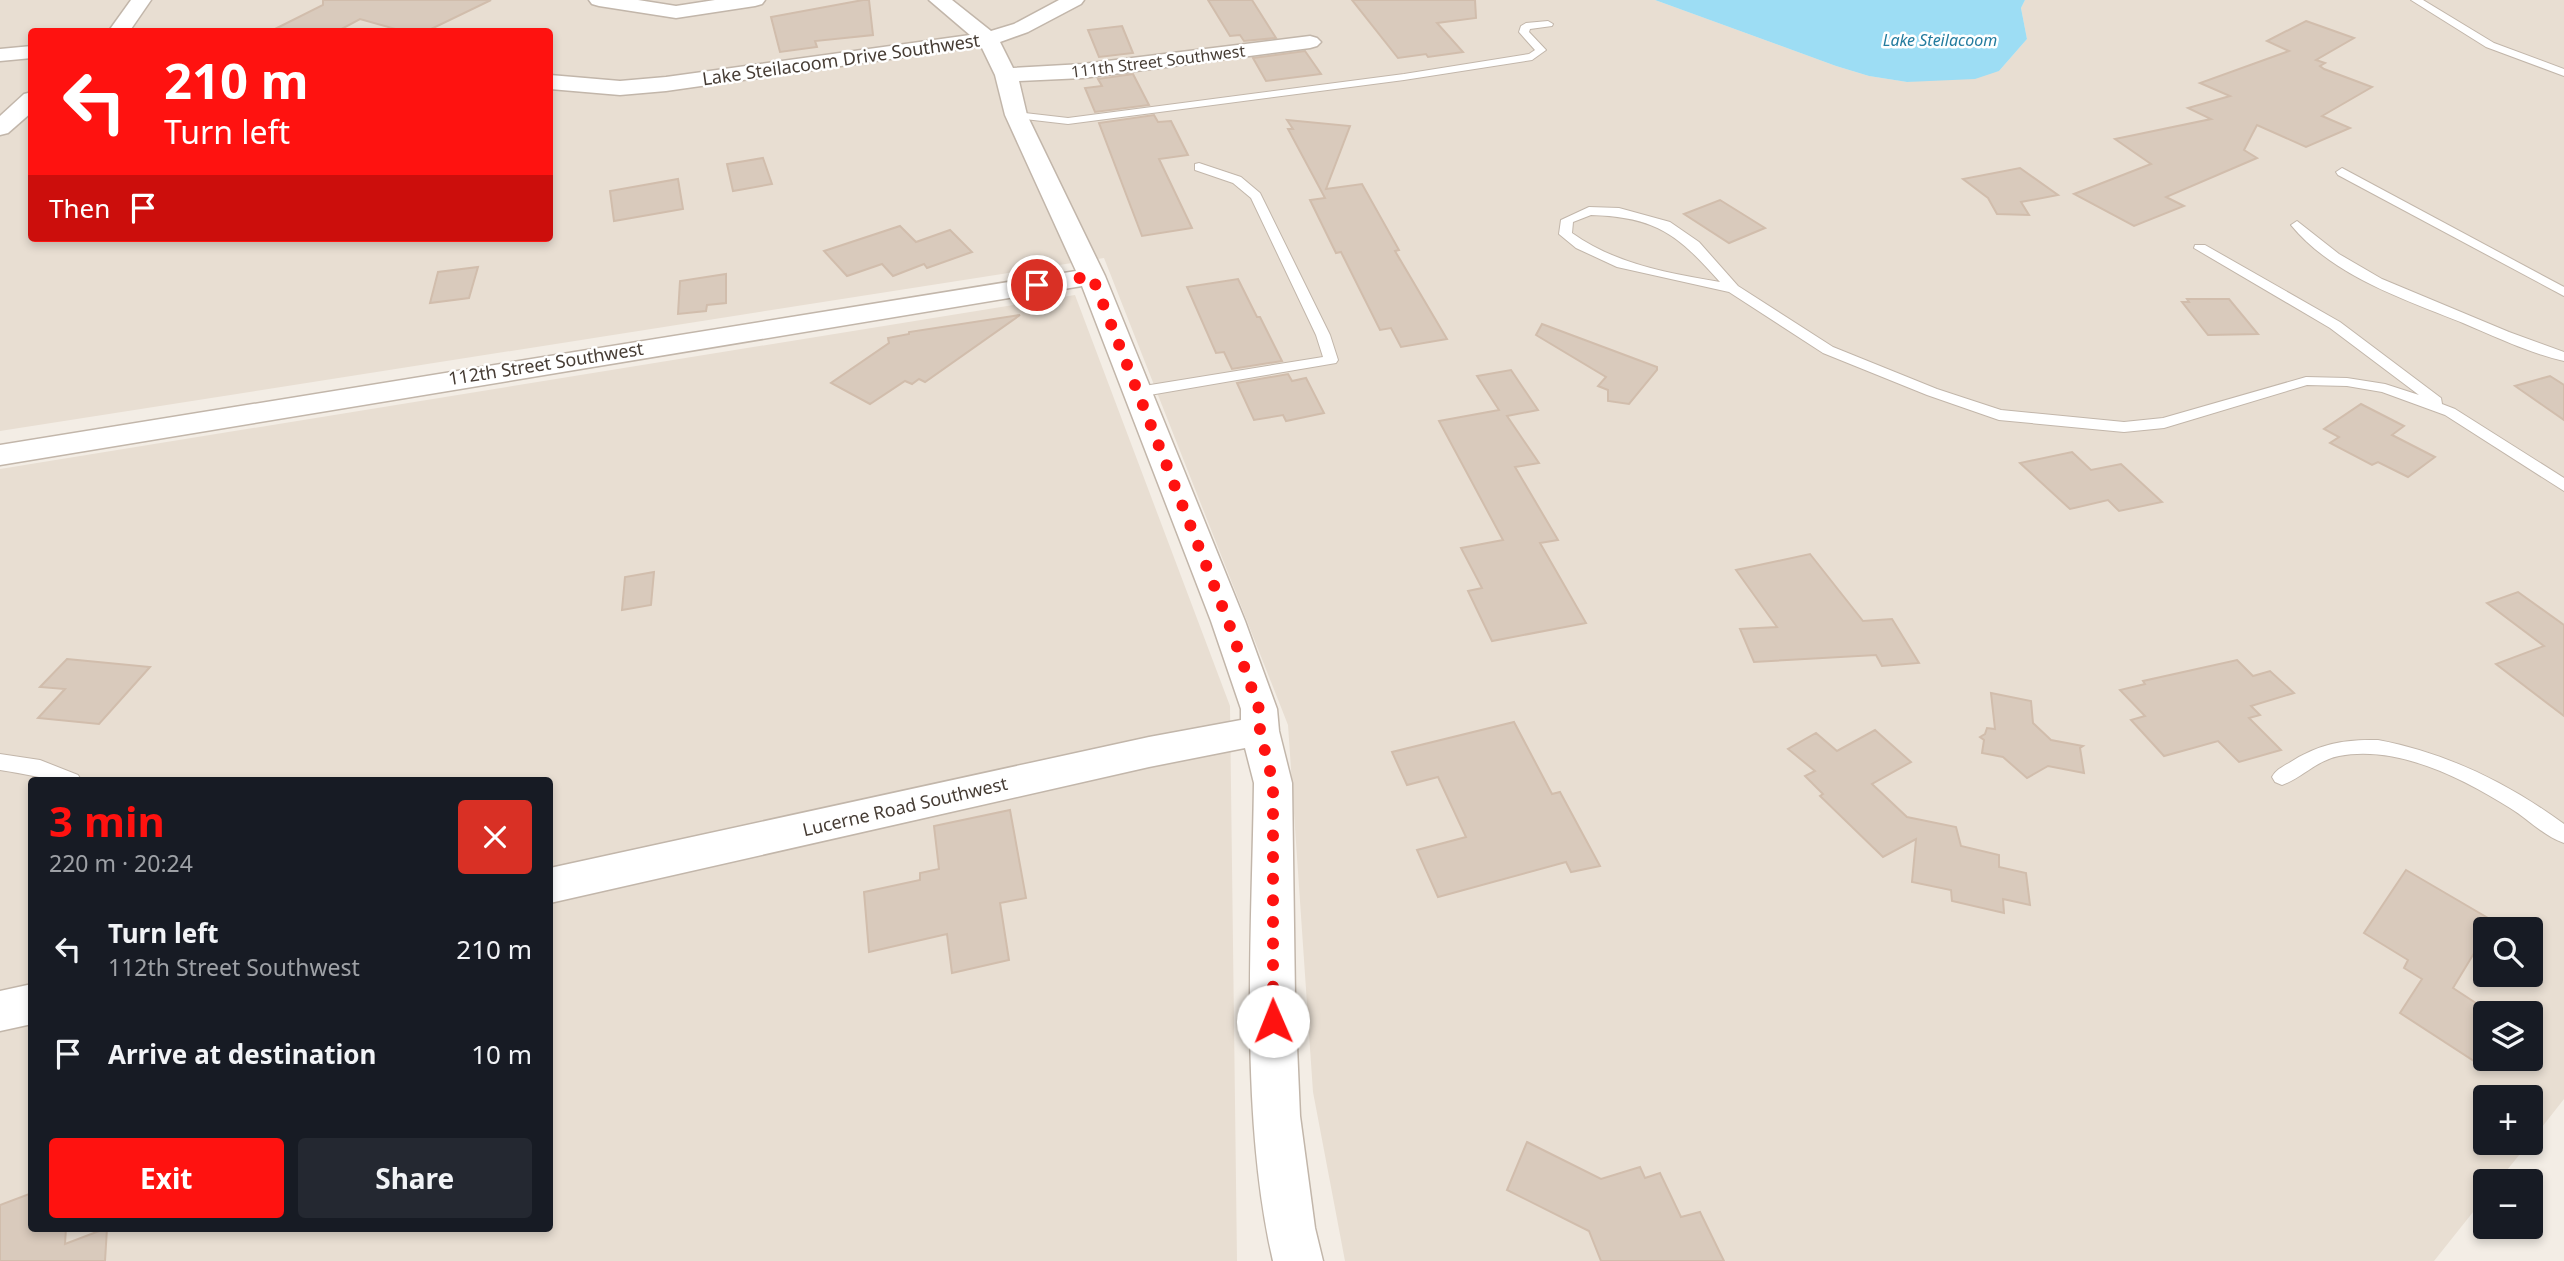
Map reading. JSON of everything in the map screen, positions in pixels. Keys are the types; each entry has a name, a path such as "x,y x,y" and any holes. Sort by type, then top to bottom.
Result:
{"street":[{"path":"121,28 141,0"},
{"path":"598,0 676,12 755,0"},
{"path":"939,0 988,39 1021,28 1074,0"},
{"name":"Lake Steilacoom Drive Southwest","path":"553,82 620,88 666,84 988,39 1006,75 1016,115 1092,276 1228,621 1259,709 1260,731 1273,783 1273,998 1277,1115 1290,1228 1298,1261"},
{"name":"111th Street Southwest","path":"1006,75 1083,71 1310,42"},
{"path":"0,55 28,52"},
{"path":"0,128 28,103"},
{"name":"112th Street Southwest","path":"0,455 1092,276"},
{"name":"Lucerne Road Southwest","path":"553,885 1149,752 1260,731"},
{"path":"0,1011 28,1005"}],"lane":[{"path":"2416,0 2490,45 2564,73"},
{"path":"1016,115 1069,121 1404,77 1532,57 1541,50 1524,32 1526,26 1548,23"},
{"path":"1138,392 1331,360 1323,335 1256,195 1237,180 1199,167"},
{"path":"2342,172 2564,292"},
{"path":"1733,289 1666,275 1591,253 1565,234 1567,220 1589,211 1619,212 1667,225 1694,245 1733,289 1828,350 1932,392 1999,415 2110,426 2164,424 2306,381 2347,382 2385,388 2450,412"},
{"path":"2297,225 2312,241 2351,268 2404,294 2564,357"},
{"path":"2200,248 2335,325 2450,412 2564,486"},
{"path":"2282,777 2318,754 2348,747 2382,749 2421,758 2466,775 2513,799 2564,835"},
{"path":"0,762 40,768 63,777"}],"shaded area":[{"path":"0,0 1655,0 1836,66 1869,76 1907,82 1999,71 2027,39 2021,8 2025,0 2564,0 2564,1099 2543,1126 2543,1085 2473,1085 2473,1155 2519,1155 2508,1169 2473,1169 2473,1212 2434,1261 1345,1261 1313,1092 1288,725 1104,258 0,431"},
{"path":"1075,295 1230,706 1237,1261 0,1261 0,469"}],"water":[{"name":"Lake Steilacoom","path":"1655,0 2025,0 2021,8 2027,39 1999,71 1975,79 1907,82 1869,76 1836,66"}],"building":[{"path":"323,0 491,0 433,28 392,28 360,19 343,28 277,28 323,5"},
{"path":"869,0 873,35 815,41 817,47 780,52 771,17"},
{"path":"1208,0 1252,0 1276,38 1244,41 1240,35 1230,36"},
{"path":"1352,0 1475,0 1476,18 1437,23 1463,52 1398,58"},
{"path":"2306,21 2354,38 2316,60 2325,63 2320,66 2324,69 2372,87 2322,116 2350,128 2306,147 2257,125 2244,150 2257,158 2166,197 2184,206 2134,226 2074,194 2151,164 2115,139 2211,119 2188,108 2230,96 2200,83 2289,51 2267,41"},
{"path":"1122,26 1133,53 1099,57 1088,30"},
{"path":"1305,51 1321,74 1266,81 1253,58"},
{"path":"1133,74 1149,105 1095,112 1085,88 1102,86 1098,79"},
{"path":"1154,115 1158,122 1171,121 1188,155 1159,159 1192,228 1142,236 1099,123"},
{"path":"1287,120 1350,126 1326,189 1362,184 1399,250 1395,251 1447,339 1401,347 1391,328 1380,330 1341,252 1336,253 1310,200 1325,198 1288,129 1293,129"},
{"path":"763,158 772,184 733,191 727,164"},
{"path":"2020,168 2058,195 2021,202 2029,215 1997,214 1988,198 1963,179"},
{"path":"678,179 683,209 614,221 610,191"},
{"path":"1720,200 1765,228 1729,243 1684,214"},
{"path":"900,226 916,242 950,230 972,252 927,268 924,264 893,276 882,264 847,276 824,251"},
{"path":"478,267 469,298 430,303 438,272"},
{"path":"726,274 726,303 707,305 706,311 678,314 680,281"},
{"path":"1238,279 1282,361 1232,369 1224,352 1216,353 1187,287"},
{"path":"2187,299 2229,299 2258,334 2208,335 2182,302 2189,302"},
{"path":"1020,315 925,382 919,379 912,384 905,381 870,404 831,383 889,343 888,338 909,332"},
{"path":"1542,324 1657,367 1657,370 1629,404 1608,401 1608,390 1598,386 1606,377 1536,335"},
{"path":"1511,370 1538,410 1507,416 1539,463 1515,467 1558,540 1540,543 1586,623 1492,641 1468,591 1482,588 1461,548 1503,540 1439,421 1499,410 1477,376"},
{"path":"1288,374 1292,381 1306,378 1324,413 1286,421 1283,415 1254,420 1237,383"},
{"path":"2550,376 2564,385 2564,420 2515,386"},
{"path":"2361,404 2404,426 2392,435 2435,457 2408,477 2378,462 2372,465 2330,443 2339,437 2324,429"},
{"path":"2072,452 2091,470 2121,464 2162,502 2119,511 2108,500 2070,509 2020,463"},
{"path":"1810,554 1863,621 1892,619 1919,663 1882,666 1876,655 1754,662 1740,629 1777,627 1736,570"},
{"path":"654,572 651,605 622,610 625,577"},
{"path":"2518,592 2564,625 2564,716 2496,664 2544,646 2487,603"},
{"path":"67,659 150,667 99,724 38,718 65,689 40,687"},
{"path":"2237,660 2253,676 2270,671 2294,693 2251,706 2260,715 2249,718 2281,750 2239,762 2218,741 2164,756 2131,720 2145,716 2120,690 2145,684 2143,681"},
{"path":"1991,693 2031,701 2033,723 2051,740 2083,746 2080,748 2084,773 2048,766 2027,778 2003,757 1982,753 1984,740 1980,737 1985,734 1987,728 1995,729"},
{"path":"1514,722 1552,794 1560,792 1600,866 1571,872 1566,862 1438,897 1417,850 1466,837 1438,777 1407,785 1392,752"},
{"path":"1875,730 1911,762 1872,784 1907,817 1956,827 1961,846 1999,855 1999,867 2026,873 2030,905 2003,899 2004,913 1952,901 1951,890 1912,882 1916,839 1883,857 1820,796 1823,794 1805,776 1815,771 1788,749 1816,733 1837,751"},
{"path":"1010,810 1026,898 1000,903 1009,960 952,973 947,934 869,952 864,892 920,880 920,873 939,869 934,826"},
{"path":"2406,870 2486,917 2473,917 2473,955 2453,988 2473,1001 2473,1060 2400,1013 2422,979 2404,968 2408,960 2364,933"},
{"path":"1527,1142 1601,1179 1640,1167 1645,1178 1660,1173 1681,1217 1700,1212 1724,1261 1601,1261 1589,1231 1507,1190"},
{"path":"28,1194 28,1232 66,1232 65,1244 96,1232 107,1232 105,1261 0,1261 0,1205"}],"route":[{"path":"1037,285 1092,276 1228,621 1259,709 1260,731 1273,783 1273,1021"}]}
